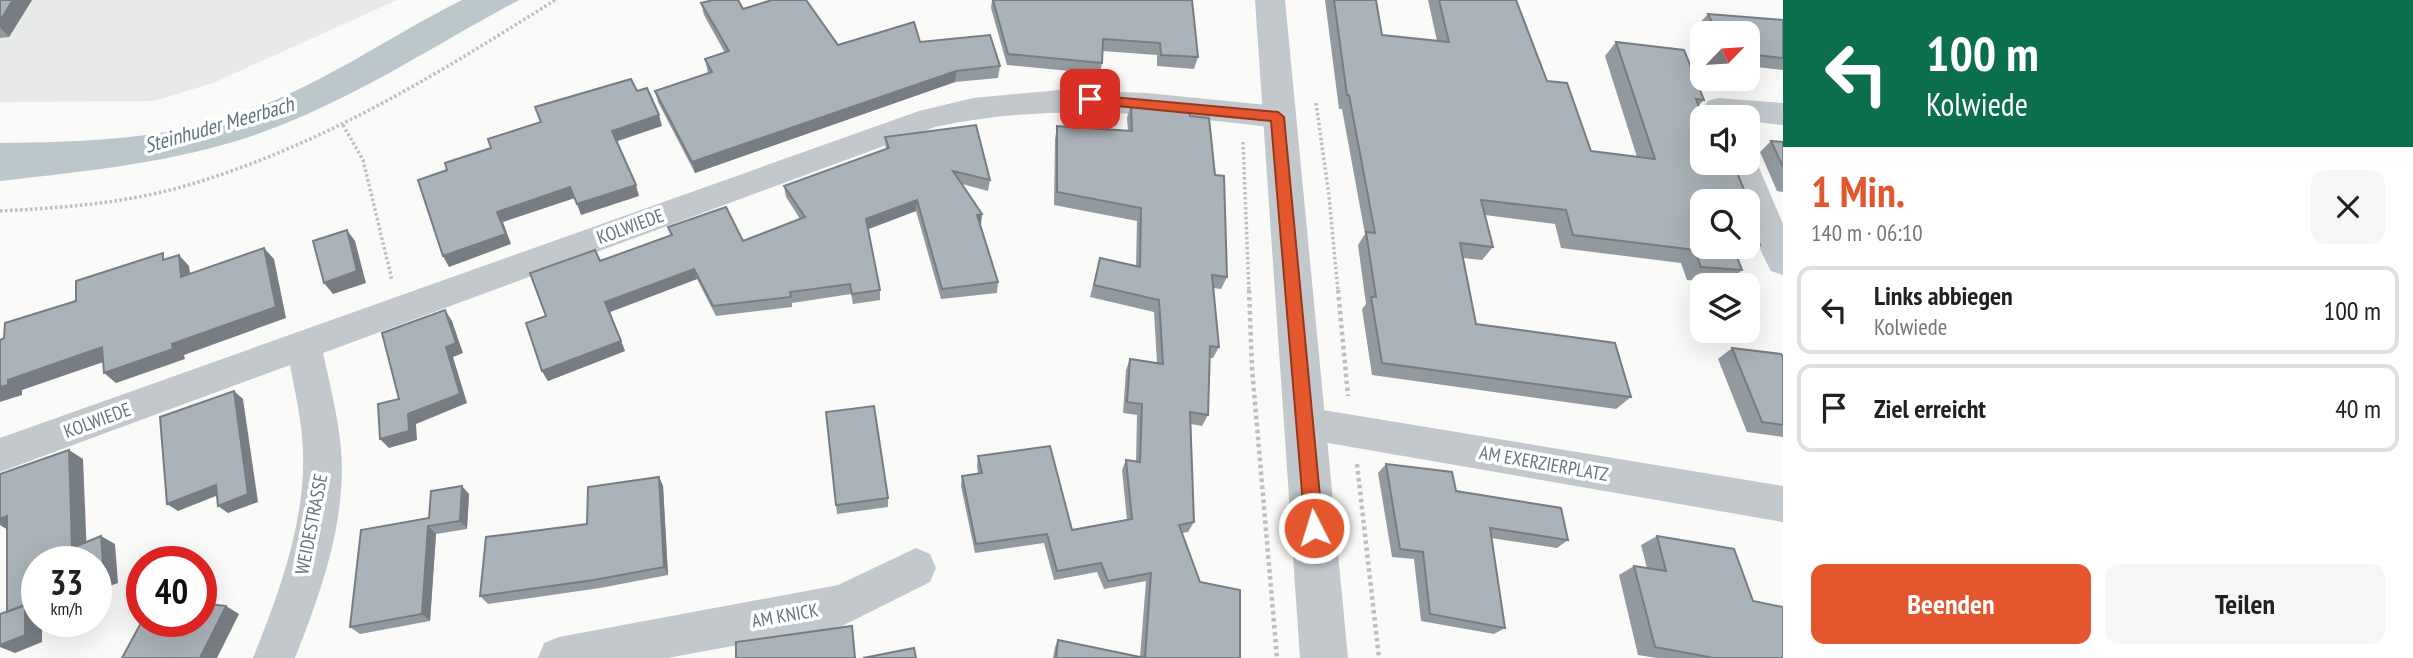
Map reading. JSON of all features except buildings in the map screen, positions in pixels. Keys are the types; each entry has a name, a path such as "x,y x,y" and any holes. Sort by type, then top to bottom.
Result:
{"street":[{"path":"1270,0 1324,658"},
{"name":"KOLWIEDE","path":"0,455 930,118 969,108 1035,100 1090,99 1278,117"},
{"path":"1760,112 1783,114"},
{"path":"1746,175 1783,262"},
{"name":"WEIDESTRASSE","path":"274,658 292,612 321,491 323,451 304,344"},
{"name":"AM EXERZIERPLATZ","path":"1305,423 1783,504"},
{"name":"AM KNICK","path":"559,658 646,649 842,605 916,568"}],"path":[{"path":"0,211 114,202 168,190 263,160 343,125 476,50 555,0"},
{"path":"1315,93 1329,196 1335,281 1379,658"},
{"path":"1237,112 1243,141 1252,368 1277,658"},
{"path":"343,125 363,160 399,310"}],"shaded area":[{"path":"0,0 397,0 213,83 154,101 0,102"}],"water":[{"name":"Steinhuder Meerbach","path":"462,0 519,0 357,90 290,122 255,135 193,153 161,159 0,181 0,143 139,136 173,131 240,114 321,78"}],"route":[{"path":"1090,99 1278,117 1314,528"}]}
